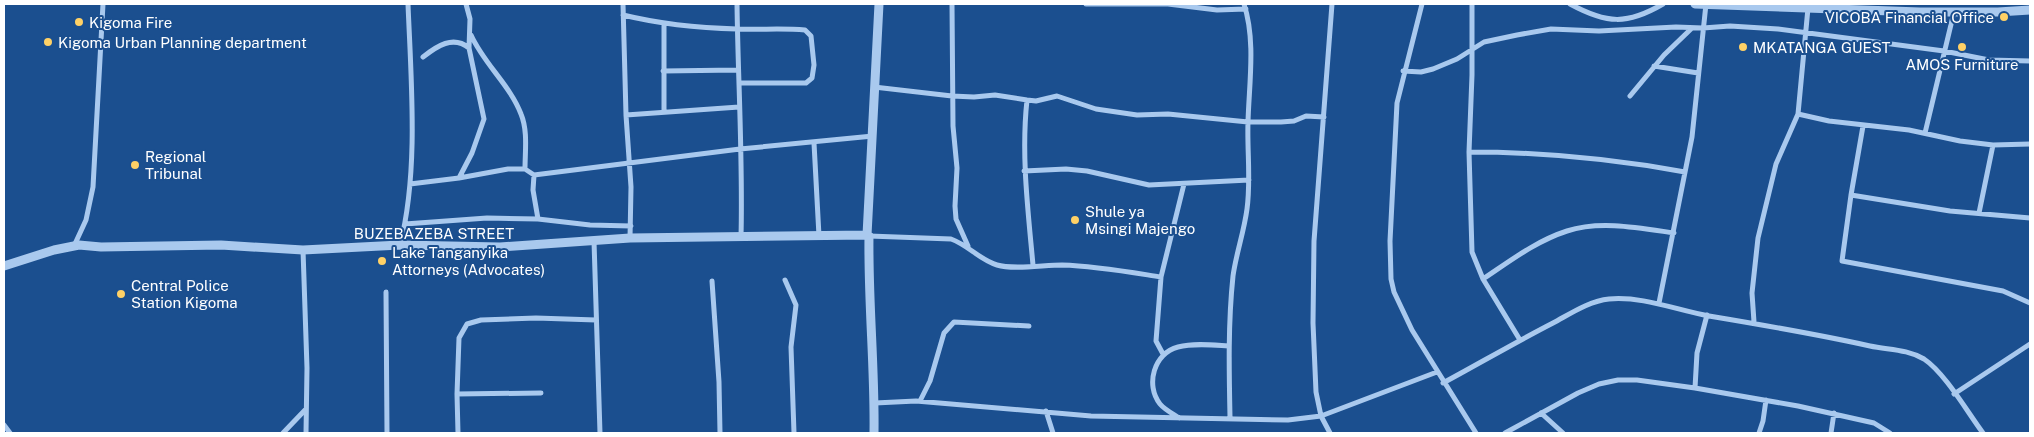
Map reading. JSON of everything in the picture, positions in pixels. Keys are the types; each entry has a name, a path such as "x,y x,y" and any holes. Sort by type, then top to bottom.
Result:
{"street":[{"path":"74,246 86,220 93,187 103,4"},
{"path":"400,245 405,224 410,184 408,4"},
{"path":"459,178 472,153 484,119 469,48 470,20 466,4"},
{"path":"623,4 630,238"},
{"path":"737,4 737,70 742,190 741,237"},
{"path":"874,433 868,236 879,4"},
{"path":"952,4 952,96 957,168 955,184 956,219 969,248"},
{"path":"1086,4 1168,4 1217,10 1245,6 1250,57 1249,180 1246,211 1233,274 1228,346 1230,418"},
{"path":"1330,433 1321,416 1316,392 1313,279 1314,241 1332,4"},
{"path":"1422,4 1404,71 1396,111 1390,241 1391,278 1394,292 1405,316 1443,383 1476,433"},
{"path":"1472,4 1470,152 1472,252 1483,279 1520,340"},
{"path":"1570,4 1593,15 1616,21 1642,15 1663,4"},
{"path":"1695,4 1954,12 1997,8 2030,10"},
{"path":"1659,303 1694,119 1706,4"},
{"path":"1754,322 1752,293 1758,238 1776,164 1798,114 1808,8"},
{"path":"1925,133 1954,12"},
{"path":"623,15 664,24 737,29 780,28 806,30 811,36 814,64 812,78 806,83 739,82"},
{"path":"664,24 664,112"},
{"path":"1404,71 1421,72 1433,69 1457,58 1484,42 1551,29 1599,31 1756,27 1805,32 1989,60 2030,60"},
{"path":"1630,96 1654,66 1692,28"},
{"path":"470,33 522,115 525,128 525,169"},
{"path":"423,57 438,46 452,42 461,42 469,48"},
{"path":"1654,66 1698,73"},
{"path":"663,71 737,70"},
{"path":"874,87 952,96 974,97 995,95 1036,101 1057,96 1096,109 1136,115 1168,114 1248,122 1281,122 1306,116 1324,117"},
{"path":"1027,100 1024,126 1024,171 1033,266"},
{"path":"626,115 739,106"},
{"path":"1798,114 1829,121 1925,133 1960,141 1993,145 2030,144"},
{"path":"1863,126 1850,195 1842,261 2004,291 2030,303"},
{"path":"410,184 508,169 525,169 534,175 740,149 873,136"},
{"path":"814,143 819,236"},
{"path":"1980,213 1993,145"},
{"path":"1470,152 1539,153 1639,164 1685,172"},
{"path":"1024,171 1066,169 1087,171 1148,185 1249,180"},
{"path":"534,175 532,190 538,219"},
{"path":"1163,354 1156,341 1162,277 1184,184"},
{"path":"1850,195 1950,211 2030,218"},
{"path":"405,224 486,218 538,219 590,225 631,226"},
{"path":"1483,279 1540,243 1568,230 1587,226 1610,226 1674,232"},
{"path":"868,236 951,239 969,248 989,262 1000,266 1063,265 1110,269 1162,277"},
{"name":"BUZEBAZEBA STREET","path":"4,266 54,250 74,246 221,245 303,250 400,245 500,247 630,238 868,236"},
{"path":"594,241 600,433"},
{"path":"303,250 307,368 306,433"},
{"path":"785,280 796,305 791,347 794,433"},
{"path":"712,281 720,382 720,433"},
{"path":"386,292 387,433"},
{"path":"1443,383 1577,311 1608,300 1659,303 1707,315 1754,322 1876,347 1904,350 1925,360 1940,374 1983,433"},
{"path":"1695,388 1697,353 1707,315"},
{"path":"458,433 459,338 467,324 481,320 536,318 596,320"},
{"path":"920,401 930,381 944,333 954,322 1029,326"},
{"path":"1954,394 2030,344"},
{"path":"1179,418 1159,404 1153,381 1154,370 1158,360 1163,354 1179,347 1228,346"},
{"path":"874,403 920,401 1091,416 1288,420 1321,416 1437,372"},
{"path":"1505,433 1599,384 1618,380 1637,380 1695,388 1834,413 1874,423 1890,433"},
{"path":"457,394 541,393"},
{"path":"1759,433 1766,400"},
{"path":"283,433 306,409"},
{"path":"1046,411 1053,433"},
{"path":"1541,413 1563,433"},
{"path":"1831,433 1834,413"},
{"path":"4,425 10,433"}],"place":[{"name":"VICOBA Financial Office","path":"2004,17"},
{"name":"Kigoma Fire","path":"79,22"},
{"name":"Kigoma Urban Planning department","path":"48,42"},
{"name":"MKATANGA GUEST","path":"1743,47"},
{"name":"AMOS Furniture","path":"1962,47"},
{"name":"Regional Tribunal","path":"135,165"},
{"name":"Shule ya Msingi Majengo","path":"1075,220"},
{"name":"Lake Tanganyika Attorneys (Advocates)","path":"382,261"},
{"name":"Central Police Station Kigoma","path":"121,294"}]}
